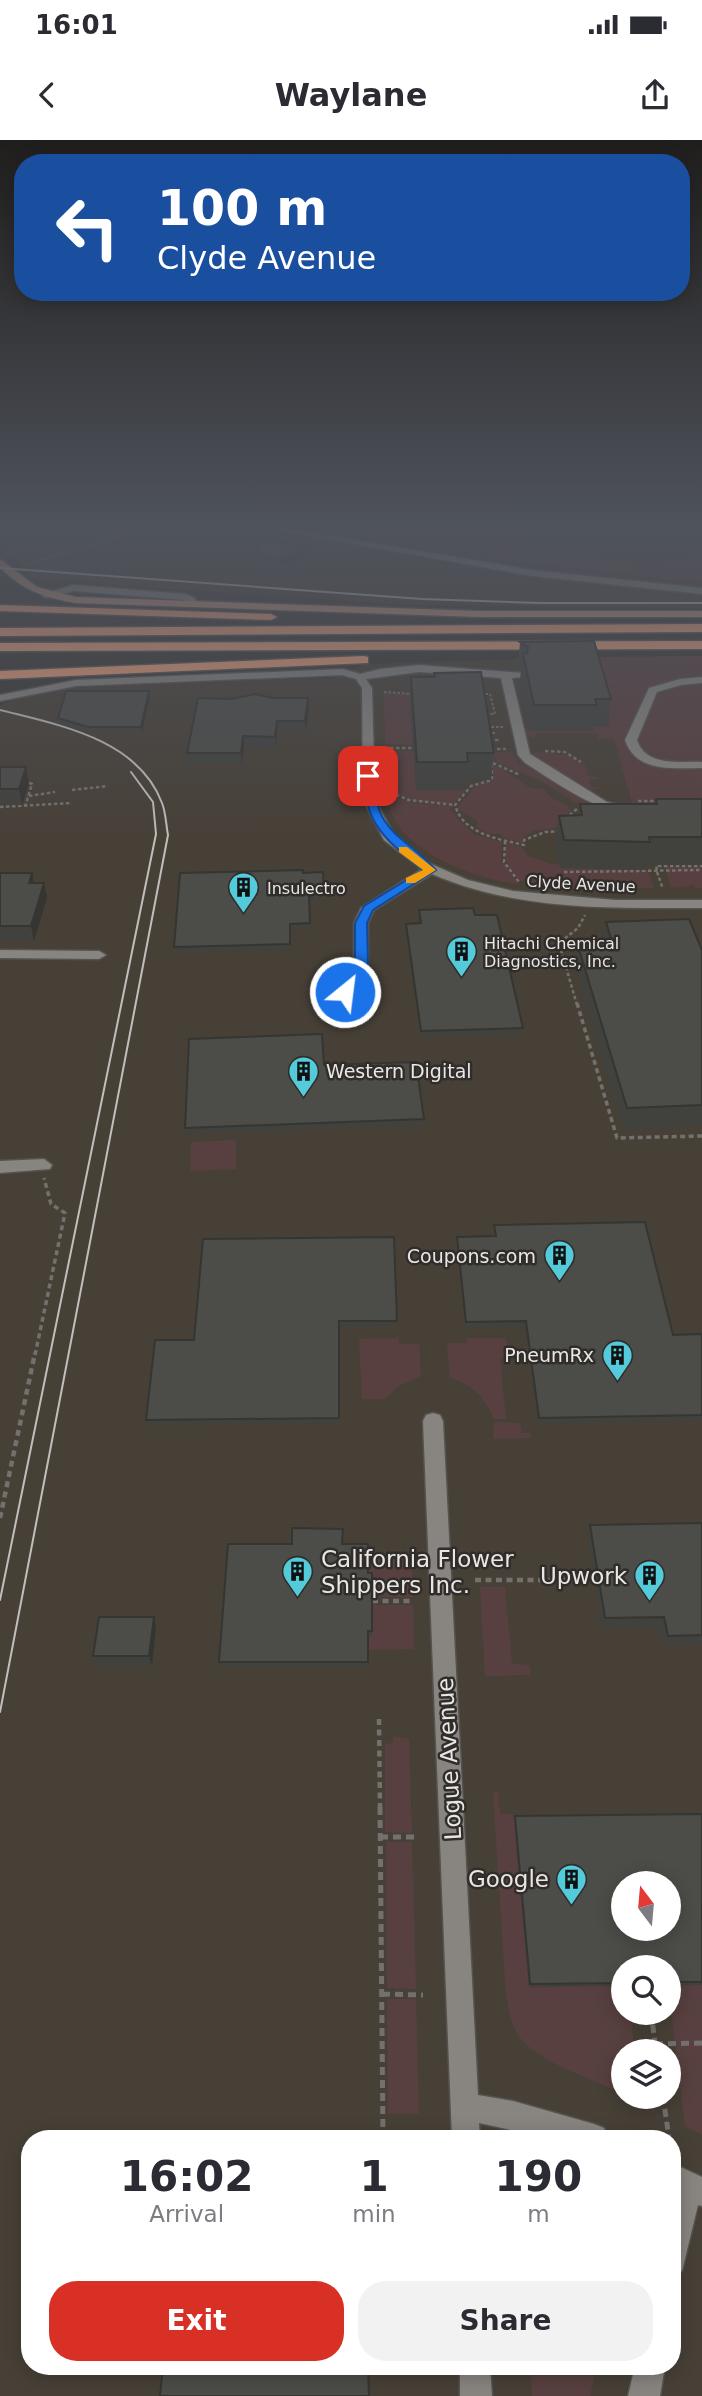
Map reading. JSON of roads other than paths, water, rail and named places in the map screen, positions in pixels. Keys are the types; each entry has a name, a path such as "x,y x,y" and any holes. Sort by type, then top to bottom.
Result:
{"highway":[{"path":"0,632 132,631"},
{"path":"0,676 490,654 565,645"},
{"path":"0,648 702,645"}],"street":[{"path":"0,698 52,686 102,681 332,672 354,673 360,677 390,669 423,668 519,675"},
{"path":"506,675 524,755 529,761 604,805 639,808"},
{"name":"Clyde Avenue","path":"360,677 367,688 368,781 373,813 393,840 430,870 478,887 542,900 702,904"},
{"path":"702,680 680,682 653,690 631,740 639,755 652,763 702,765"},
{"path":"345,992 361,967 361,923 368,908 430,870"},
{"path":"0,954 99,955"},
{"path":"0,1167 44,1165"},
{"name":"Logue Avenue","path":"433,1421 466,2130"},
{"path":"465,2106 513,2115 566,2130"},
{"path":"681,2215 687,2184"},
{"path":"475,2375 476,2396"},
{"path":"644,2396 648,2375"}],"tram line":[{"path":"0,710 71,729 116,749 151,781 162,803 168,835 0,1712"},
{"path":"0,1600 156,834 153,802 131,772"}],"place":[{"name":"Insulectro","path":"244,915"},
{"name":"Hitachi Chemical Diagnostics, Inc.","path":"461,979"},
{"name":"Western Digital","path":"303,1098"},
{"name":"Coupons.com","path":"559,1283"},
{"name":"PneumRx","path":"617,1382"},
{"name":"California Flower Shippers Inc.","path":"298,1599"},
{"name":"Upwork","path":"650,1603"},
{"name":"Google","path":"572,1906"}]}
